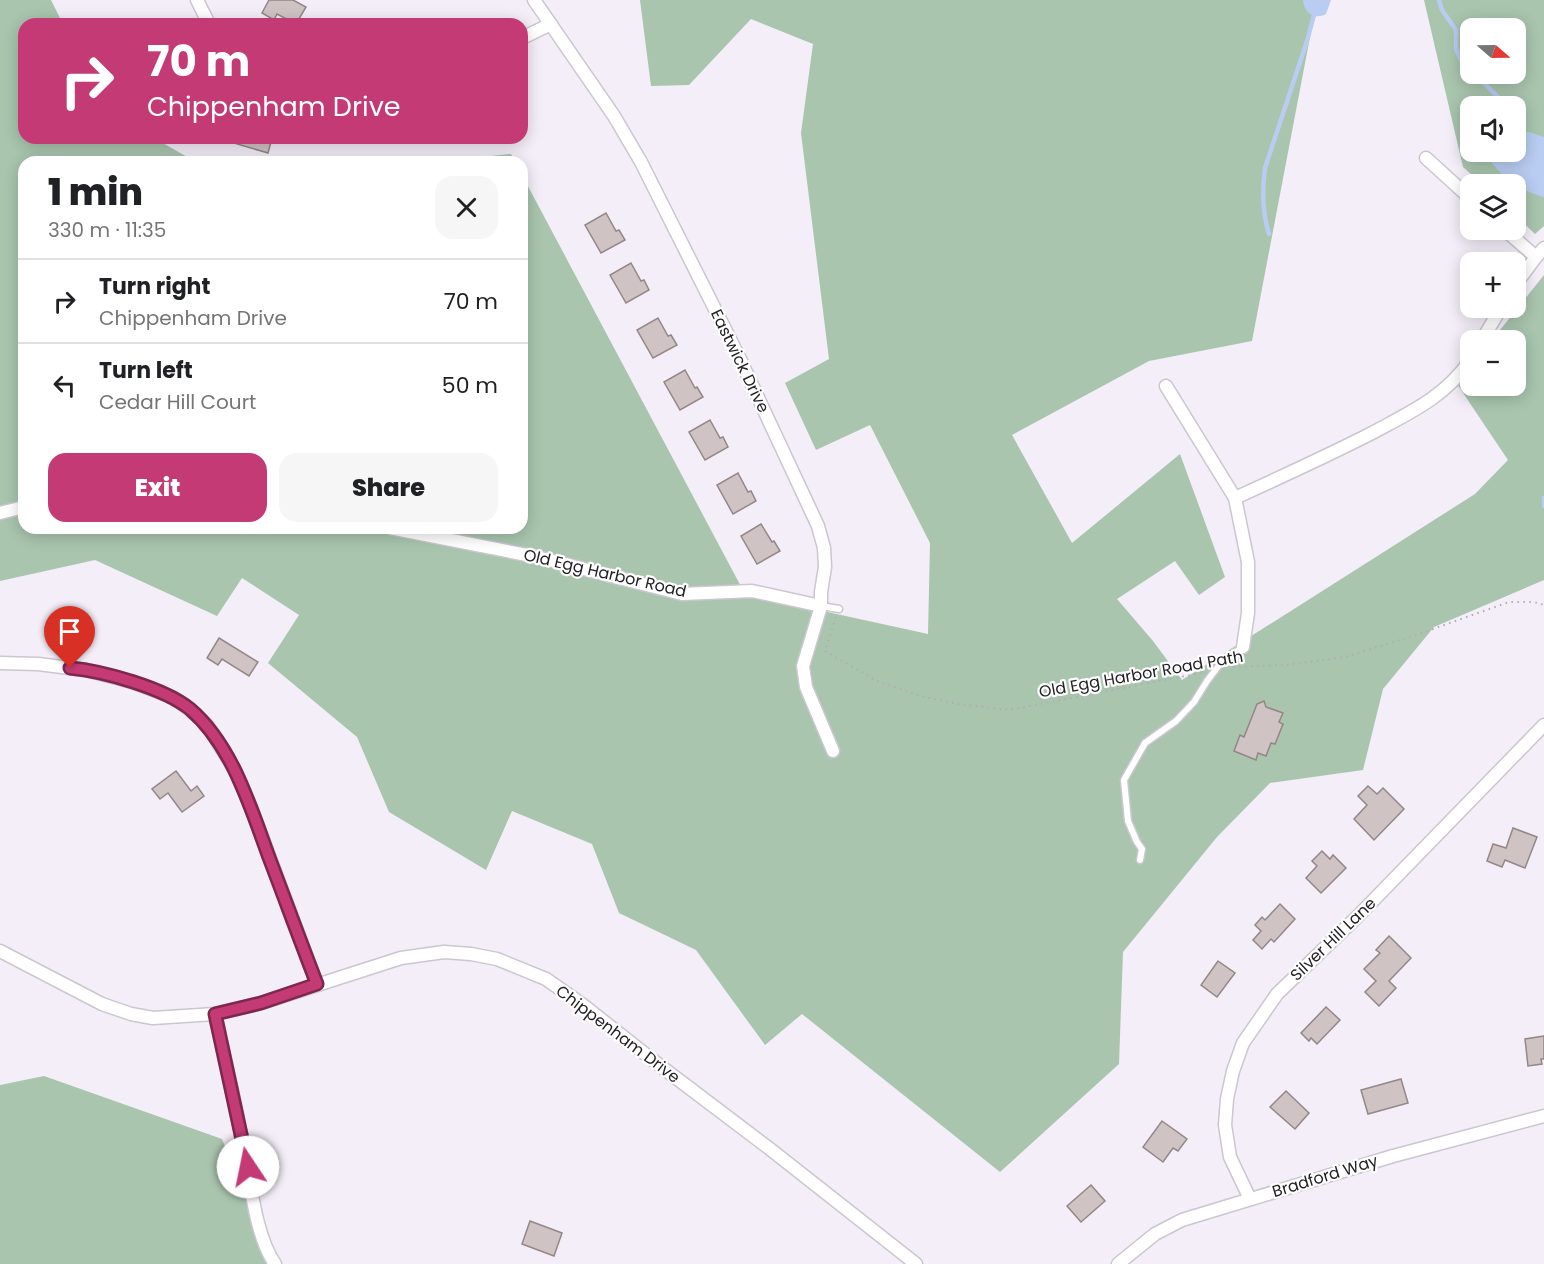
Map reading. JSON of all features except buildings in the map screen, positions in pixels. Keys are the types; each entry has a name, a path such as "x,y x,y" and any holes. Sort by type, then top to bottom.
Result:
{"street":[{"path":"198,0 206,18"},
{"name":"Eastwick Drive","path":"534,0 614,116 641,162 740,359 818,526 824,548 825,567 821,606 803,666 806,687 833,751"},
{"path":"528,35 551,24"},
{"path":"1426,159 1460,189"},
{"path":"1521,240 1540,252 1526,270"},
{"path":"1236,498 1351,444 1422,406 1443,391 1460,372"},
{"path":"1166,386 1236,498 1248,562 1248,613 1243,647"},
{"path":"0,513 18,508"},
{"name":"Old Egg Harbor Road","path":"420,534 537,557 682,594 752,591 821,606"},
{"path":"0,663 38,664 86,670 132,682 172,698 188,708 207,725 235,770 252,810 317,984"},
{"name":"Silver Hill Lane","path":"1250,1199 1230,1157 1225,1125 1227,1099 1233,1071 1243,1042 1277,994 1359,915 1544,725"},
{"name":"Chippenham Drive","path":"0,951 102,1004 131,1014 153,1018 215,1014 261,1003 401,958 444,952 497,959 546,979 583,1005 916,1264"},
{"path":"215,1014 261,1236 268,1255 275,1264"},
{"name":"Bradford Way","path":"1118,1264 1155,1234 1182,1220 1393,1156 1544,1116"}],"lane":[{"path":"821,606 839,609"},
{"path":"1140,860 1142,849 1128,821 1124,780 1145,743 1176,721 1194,702 1220,664 1243,647"}],"path":[{"name":"Old Egg Harbor Road Path","path":"839,609 825,651 879,682 921,696 958,704 1009,710 1216,670 1286,665 1346,657 1509,602 1534,602 1544,605"}],"green space":[{"path":"0,0 51,0 60,18 18,18 18,144 164,144 186,156 18,156 18,534 528,534 528,186 745,594 928,634 930,543 870,425 816,450 785,383 829,359 801,133 813,44 751,19 689,85 651,86 640,0 1312,0 1314,16 1252,341 1149,361 1012,435 1072,543 1180,454 1225,577 1199,595 1175,561 1117,599 1182,680 1475,494 1508,460 1465,396 1526,396 1526,330 1500,330 1510,318 1526,318 1526,298 1544,275 1544,580 1434,627 1383,689 1363,770 1270,783 1217,837 1123,952 1119,1064 1000,1172 802,1014 765,1045 696,950 619,913 592,844 512,811 486,870 389,812 357,737 268,663 299,615 242,578 217,616 95,560 0,581"},
{"path":"1424,0 1544,0 1544,226 1535,234 1526,225 1526,174 1471,174 1463,167 1462,162 1526,162 1526,96 1460,96 1460,154"},
{"path":"44,1076 222,1139 273,1264 0,1264 0,1085"}],"water":[{"path":"1303,0 1331,0 1326,14 1314,16 1305,9"},
{"path":"1526,132 1544,137 1544,197 1526,190 1526,174 1502,174 1492,162 1526,162"}],"waterway":[{"path":"1269,234 1263,201 1265,168 1307,41 1318,0"},
{"path":"1439,0 1442,10 1456,30 1456,49 1460,58"},
{"path":"1485,84 1497,96"},
{"path":"1544,498 1544,506"}],"route":[{"path":"70,668 132,682 172,698 188,708 207,725 235,770 252,810 317,984 261,1003 215,1014 248,1167"}]}
